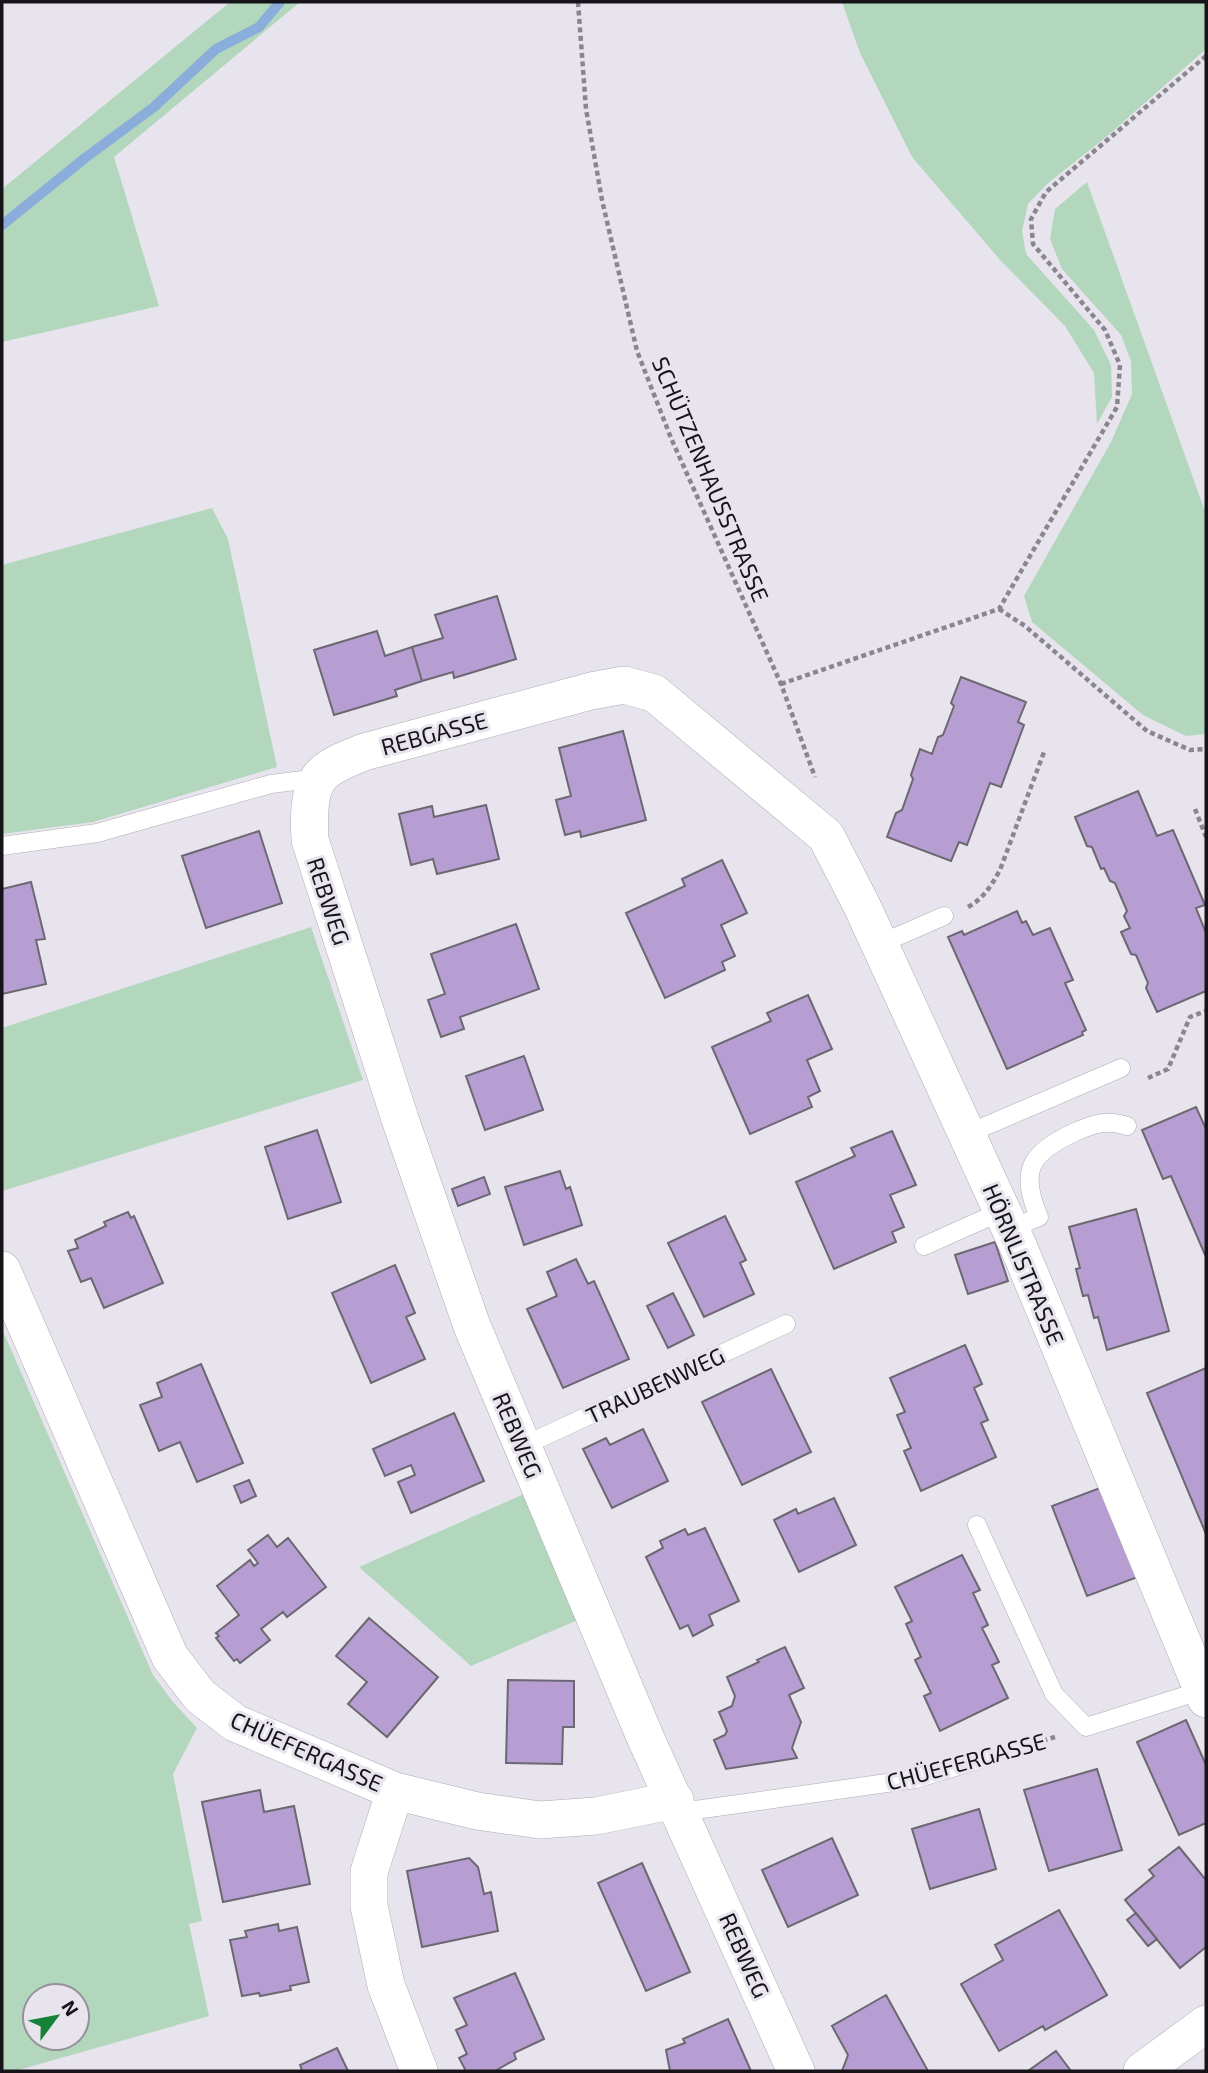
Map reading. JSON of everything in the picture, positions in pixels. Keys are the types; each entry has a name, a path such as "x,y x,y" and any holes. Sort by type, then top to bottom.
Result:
{"street":[{"name":"REBGASSE","path":"319,778 340,762 364,752 591,691 624,685 654,693 826,836"},
{"name":"REBWEG","path":"319,778 308,811 313,849 400,1119 472,1326 646,1739 796,2071"},
{"name":"HÖRNLISTRASSE","path":"826,836 880,944 1006,1220 1205,1695"},
{"name":"CHÜEFERGASSE","path":"2,1270 170,1657 200,1696 235,1723 395,1791 477,1811 540,1820 678,1806"},
{"path":"395,1791 369,1872 369,1906 386,1985 419,2071"},
{"path":"1142,2071 1206,2024"}],"lane":[{"name":"REBGASSE","path":"2,846 97,833 271,784 319,778"},
{"path":"880,944 944,916"},
{"path":"967,1134 1121,1068"},
{"path":"924,1247 1006,1220 1039,1217 1030,1195 1030,1175 1041,1150 1089,1126 1107,1121 1127,1126"},
{"name":"TRAUBENWEG","path":"523,1446 786,1324"},
{"path":"976,1525 1054,1694 1086,1727 1205,1695"},
{"name":"CHÜEFERGASSE","path":"678,1806 915,1779 986,1758"}],"path":[{"name":"SCHÜTZENHAUSSTRASSE","path":"578,2 586,109 599,187 637,351 671,438 781,684 816,780"},
{"path":"781,684 999,608 1117,407 1120,365 1105,330 1033,244 1031,219 1046,192 1206,56"},
{"path":"999,608 1025,626 1147,731 1190,750 1206,749"},
{"path":"944,916 978,901 990,888 1000,870 1044,752"},
{"path":"1195,809 1206,836"},
{"name":"CHÜEFERGASSE","path":"986,1758 1086,1727"}],"green space":[{"path":"230,2 300,2 114,157 159,306 2,342 2,189"},
{"path":"842,2 1206,2 1206,49 1106,137 1047,184 1028,204 1022,231 1026,254 1094,330 1111,365 1112,397 1097,424 1094,373 1065,326 1001,261 912,157 860,53"},
{"path":"1087,182 1206,514 1206,734 1186,736 1143,715 1032,622 1024,596 1111,442 1132,394 1131,361 1121,335 1062,269 1050,239 1055,209"},
{"path":"212,508 228,539 277,767 93,822 2,834 2,565"},
{"path":"311,927 363,1080 2,1191 2,1028"},
{"path":"2,1329 153,1675 197,1728 173,1774 202,1921 189,1924 209,2016 91,2049 91,1982 21,1982 21,2052 82,2052 15,2071 2,2071"},
{"path":"524,1494 580,1619 471,1666 359,1567"}],"building":[{"path":"497,596 516,659 454,678 453,672 422,681 412,647 443,638 435,615"},
{"path":"377,631 385,656 412,647 422,681 395,690 397,696 334,715 314,650"},
{"path":"961,677 1026,702 1018,722 1024,725 1001,787 990,783 967,845 959,842 951,861 887,837 896,813 902,810 920,749 932,754 938,737 943,735"},
{"path":"623,731 646,820 581,837 580,831 565,835 556,800 571,796 559,748"},
{"path":"1138,791 1157,836 1173,830 1205,905 1196,908 1206,933 1206,991 1157,1012 1136,955 1131,954 1121,932 1130,928 1124,916 1127,911 1115,883 1110,881 1104,868 1101,869 1092,847 1087,846 1075,817"},
{"path":"486,805 499,859 437,874 433,859 411,865 399,814 432,806 434,817"},
{"path":"259,831 282,903 206,928 182,856"},
{"path":"722,860 747,913 721,925 735,956 722,962 725,970 665,998 626,913 685,886 682,879"},
{"path":"31,882 45,939 36,940 46,984 2,994 2,889"},
{"path":"1017,911 1022,923 1026,921 1033,935 1050,928 1073,980 1065,983 1086,1030 1082,1032 1083,1035 1007,1069 948,937 962,931 964,935"},
{"path":"516,924 539,989 460,1017 464,1029 441,1037 428,1000 445,994 431,954"},
{"path":"808,995 832,1049 807,1060 820,1091 808,1097 812,1107 750,1134 712,1047 771,1021 767,1013"},
{"path":"524,1056 543,1110 485,1130 466,1076"},
{"path":"1196,1107 1206,1129 1206,1257 1171,1176 1163,1179 1142,1130"},
{"path":"317,1130 341,1202 288,1219 265,1147"},
{"path":"892,1131 916,1185 890,1195 904,1227 892,1232 896,1242 834,1269 796,1182 855,1156 851,1148"},
{"path":"560,1171 566,1189 570,1187 582,1225 524,1245 505,1187"},
{"path":"484,1177 490,1194 458,1206 452,1189"},
{"path":"1136,1209 1169,1331 1107,1350 1098,1317 1094,1318 1088,1295 1083,1296 1076,1269 1080,1268 1069,1227"},
{"path":"128,1212 131,1218 134,1216 163,1283 104,1308 91,1278 81,1282 68,1251 78,1248 75,1240 106,1226 104,1222"},
{"path":"725,1216 746,1260 740,1263 754,1294 704,1317 668,1243"},
{"path":"995,1242 1008,1281 968,1294 955,1255"},
{"path":"576,1259 588,1284 594,1281 629,1359 563,1388 527,1309 557,1296 547,1272"},
{"path":"395,1265 415,1313 406,1317 425,1359 371,1383 332,1293"},
{"path":"673,1293 694,1335 668,1348 647,1306"},
{"path":"965,1345 982,1384 974,1388 988,1420 981,1423 996,1457 921,1491 904,1451 911,1448 897,1415 905,1412 890,1378"},
{"path":"201,1364 243,1463 197,1482 180,1442 159,1451 140,1405 162,1397 157,1383"},
{"path":"1206,1368 1206,1534 1147,1393"},
{"path":"771,1369 811,1452 742,1485 702,1402"},
{"path":"454,1413 484,1481 411,1513 398,1482 415,1475 411,1465 385,1476 373,1449"},
{"path":"643,1429 668,1481 612,1508 583,1449 606,1438 610,1445"},
{"path":"249,1480 256,1496 241,1503 234,1486"},
{"path":"1108,1485 1143,1575 1087,1596 1052,1506"},
{"path":"834,1498 856,1545 799,1572 774,1520 796,1509 798,1514"},
{"path":"705,1528 739,1601 709,1615 713,1625 693,1636 688,1625 680,1629 646,1557 663,1548 660,1541 685,1529 688,1535"},
{"path":"268,1535 277,1547 288,1538 326,1587 287,1617 283,1612 261,1629 270,1640 240,1663 237,1659 234,1661 216,1638 219,1636 216,1633 239,1615 217,1586 250,1560 254,1566 258,1563 248,1550"},
{"path":"962,1555 980,1590 973,1593 988,1625 982,1628 999,1662 992,1665 1008,1698 940,1731 924,1696 931,1693 915,1660 921,1657 906,1624 912,1621 895,1587"},
{"path":"369,1618 438,1677 387,1737 348,1704 367,1682 336,1656"},
{"path":"785,1647 804,1688 789,1695 801,1722 792,1748 797,1758 726,1769 714,1740 725,1735 727,1731 719,1712 732,1706 735,1696 727,1677"},
{"path":"508,1680 574,1681 574,1727 563,1727 562,1764 506,1763"},
{"path":"1186,1720 1206,1765 1206,1823 1179,1835 1137,1742"},
{"path":"1097,1769 1122,1850 1049,1871 1024,1790"},
{"path":"260,1790 264,1812 294,1806 310,1884 223,1902 202,1802"},
{"path":"979,1809 996,1869 930,1889 912,1829"},
{"path":"832,1838 858,1895 788,1927 762,1870"},
{"path":"1179,1847 1206,1880 1206,1947 1180,1968 1125,1900 1154,1876 1149,1870"},
{"path":"469,1858 478,1867 484,1894 491,1892 498,1931 422,1947 407,1871"},
{"path":"642,1863 690,1972 646,1991 598,1883"},
{"path":"1059,1910 1107,1995 1045,2030 1043,2026 999,2051 961,1984 1003,1960 995,1945"},
{"path":"1136,1913 1157,1939 1148,1946 1127,1920"},
{"path":"278,1924 279,1931 297,1927 309,1982 290,1986 291,1990 260,1996 259,1993 242,1996 230,1940 247,1937 245,1931"},
{"path":"515,1973 544,2039 514,2053 516,2059 495,2071 466,2071 459,2058 467,2054 456,2030 467,2025 454,1998"},
{"path":"886,1995 928,2071 842,2071 848,2055 832,2026"},
{"path":"728,2019 751,2071 670,2071 666,2050 685,2043 683,2039"},
{"path":"337,2048 348,2071 299,2071 302,2070 300,2065"},
{"path":"1056,2051 1071,2071 1028,2071"}],"waterway":[{"path":"2,225 154,107 216,49 259,27 280,2"}]}
